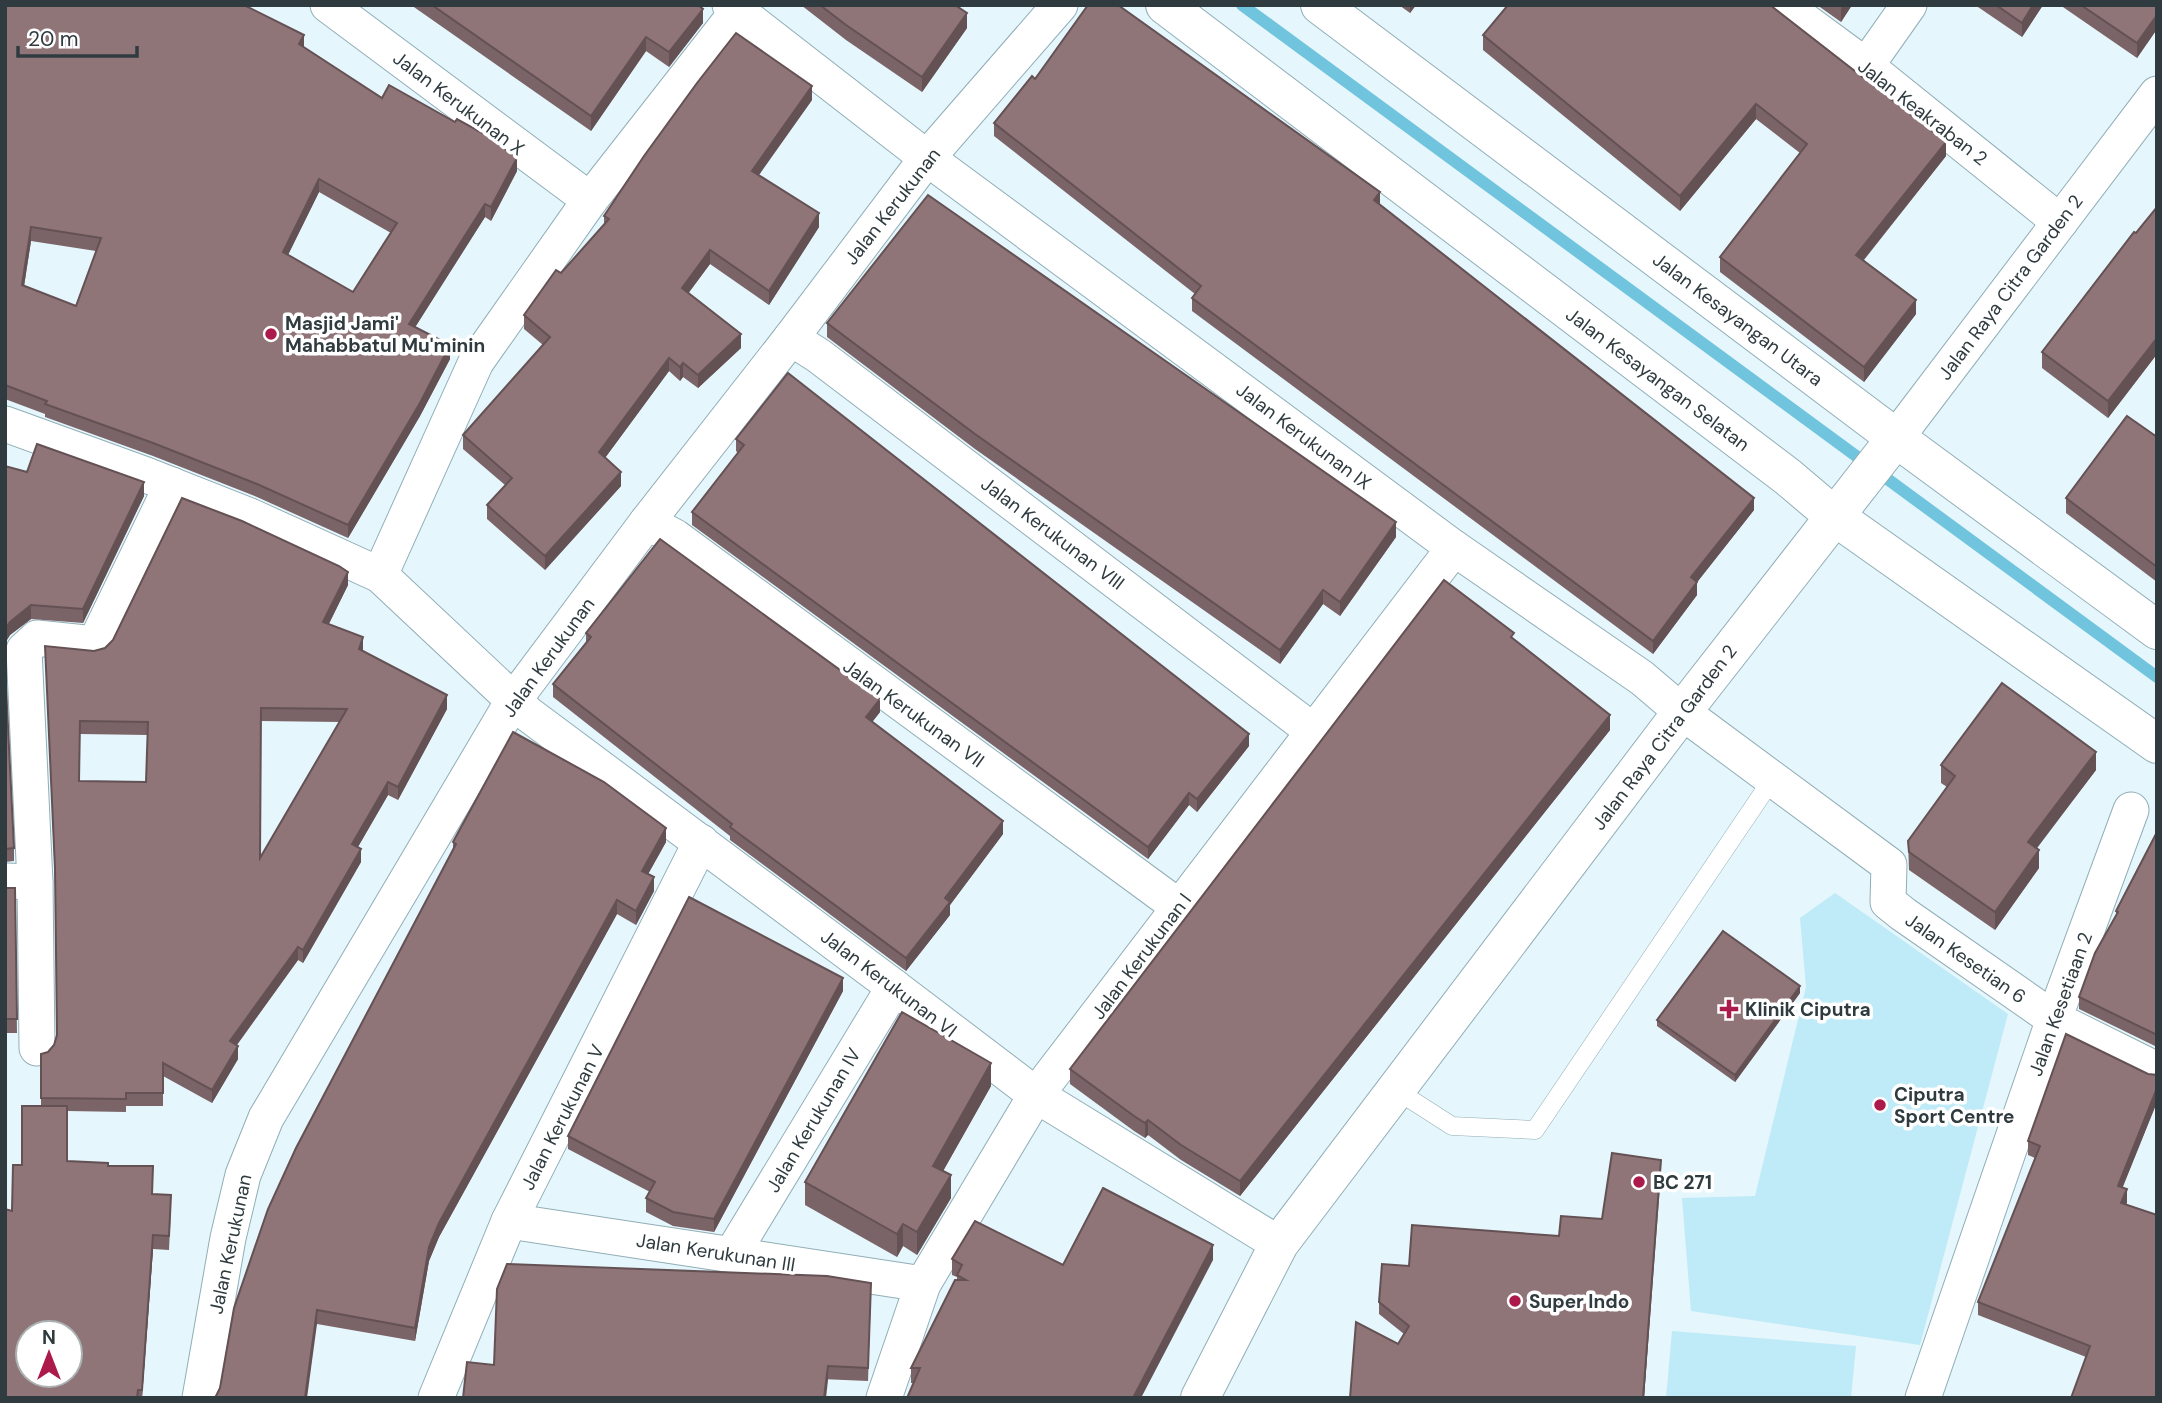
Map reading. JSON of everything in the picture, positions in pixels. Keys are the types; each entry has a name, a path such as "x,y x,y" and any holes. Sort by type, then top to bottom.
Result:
{"street":[{"name":"Jalan Kerukunan X","path":"328,5 590,200"},
{"name":"Jalan Kerukunan","path":"200,1398 228,1238 243,1175 266,1118 513,701 927,158 1060,5"},
{"name":"Jalan Kesayangan Selatan","path":"1165,5 1836,513 2157,744"},
{"name":"Jalan Kesayangan Utara","path":"1320,5 1892,443 2157,630"},
{"name":"Jalan Keakraban 2","path":"1783,5 1866,66 2060,222"},
{"path":"1866,66 1909,5"},
{"path":"380,575 476,362 590,200 734,8"},
{"name":"Jalan Kerukunan IX","path":"734,8 927,158 1454,548 1642,678 1682,712"},
{"name":"Jalan Raya Citra Garden 2","path":"1200,1398 1279,1244 1682,712 1892,443 2157,94"},
{"name":"Jalan Kerukunan VIII","path":"791,338 819,356 1313,731"},
{"name":"Jalan Kerukunan VI","path":"5,424 250,516 380,575 513,701 1036,1095 1279,1244"},
{"path":"37,1048 20,881 24,649 37,638 95,644 172,485"},
{"name":"Jalan Kerukunan VII","path":"647,522 675,537 1179,907"},
{"name":"Jalan Kerukunan I","path":"884,1398 923,1284 1036,1095 1454,548"},
{"name":"Jalan Kesetian 6","path":"1682,712 1889,865 1888,902 2054,1019 2157,1070"},
{"name":"Jalan Kesetiaan 2","path":"1923,1398 2054,1019 2131,810"},
{"name":"Jalan Kerukunan V","path":"436,1398 509,1222 701,842"},
{"name":"Jalan Kerukunan IV","path":"732,1254 894,987"},
{"name":"Jalan Kerukunan III","path":"509,1222 923,1284"}],"lane":[{"path":"1396,1090 1452,1126 1535,1130 1773,778"}],"shaded area":[{"name":"Ciputra Sport Centre","path":"1835,893 2008,1014 1920,1345 1691,1311 1682,1198 1755,1196 1806,987 1800,918"},
{"path":"1672,1331 1856,1346 1851,1398 1666,1398"}],"building":[{"path":"5,5 244,5 304,35 299,44 382,98 389,85 455,122 457,119 486,135 517,158 491,207 485,204 409,324 450,345 420,403 348,525 257,484 45,404 47,401 5,385","holes":["319,179 397,223 353,292 283,252","31,227 101,238 76,306 22,285"]},
{"path":"432,5 698,5 703,9 669,52 646,37 591,116"},
{"path":"820,5 955,5 967,13 922,77"},
{"path":"1088,5 1118,5 1380,192 1374,200 1754,498 1691,577 1697,582 1653,641 1192,298 1201,286 994,123 1032,76 1035,79"},
{"path":"1508,5 1770,5 1946,142 1856,255 1916,300 1864,367 1720,257 1807,144 1756,104 1680,196 1483,35"},
{"path":"1996,5 2033,5 2022,23"},
{"path":"2081,5 2157,5 2157,15 2137,43"},
{"path":"736,33 812,86 752,171 819,213 769,291 710,250 682,288 741,334 698,375 683,363 680,367 669,358 599,452 621,472 545,556 487,505 512,478 463,435 550,337 524,315 556,270 561,273 609,219 604,216 644,156"},
{"path":"928,195 1396,522 1340,602 1323,590 1280,650 975,434 827,323"},
{"path":"2157,207 2157,338 2108,401 2042,352 2134,232 2136,233"},
{"path":"788,373 1249,734 1197,799 1189,793 1148,847 692,512 744,445 736,439"},
{"path":"2127,416 2157,437 2157,567 2066,498"},
{"path":"37,444 144,482 83,609 31,605 5,629 5,466 27,472"},
{"path":"182,498 242,521 348,572 323,622 363,637 359,649 447,695 398,787 388,782 352,844 361,849 303,950 298,947 230,1041 238,1046 212,1090 163,1063 163,1093 126,1093 126,1099 41,1098 41,1054 48,1052 54,1045 57,1035 55,868 45,646 94,651 105,648 113,640","holes":["261,708 347,709 260,858","80,721 148,722 146,782 79,781"]},
{"path":"660,539 880,699 866,717 1003,821 945,898 950,902 906,958 730,827 732,824 553,684 591,637 586,633"},
{"path":"1444,580 1514,633 1511,637 1610,715 1240,1181 1181,1145 1148,1120 1145,1123 1134,1116 1070,1069"},
{"path":"5,666 14,848 5,849"},
{"path":"2002,683 2096,752 2028,842 2039,850 1995,912 1909,852 1908,841 1955,776 1941,765"},
{"path":"513,732 604,782 666,828 642,871 654,877 636,911 617,900 439,1223 429,1247 415,1328 317,1310 305,1398 215,1398 220,1388 234,1308 268,1209 296,1148 456,844 453,842"},
{"path":"2157,832 2157,1035 2079,997 2095,953"},
{"path":"5,888 15,888 17,1019 5,1019"},
{"path":"689,897 843,978 714,1219 673,1212 646,1198 655,1182 568,1136"},
{"name":"Klinik Ciputra","path":"1723,931 1800,986 1735,1075 1657,1020"},
{"path":"902,1012 991,1063 933,1166 951,1175 917,1232 903,1224 897,1234 805,1182"},
{"path":"2066,1034 2148,1074 2157,1075 2157,1088 2118,1186 2127,1189 2121,1203 2157,1215 2157,1398 2071,1398 2090,1346 1978,1302 2040,1146 2028,1141"},
{"path":"22,1106 67,1106 67,1161 108,1163 108,1166 153,1166 152,1194 171,1195 169,1236 153,1235 142,1390 138,1390 137,1398 5,1398 5,1209 12,1211 13,1165 22,1165"},
{"name":"Super Indo","path":"1612,1153 1661,1160 1643,1398 1350,1398 1356,1322 1398,1344 1409,1326 1379,1302 1382,1264 1409,1266 1412,1225 1559,1236 1561,1216 1602,1219"},
{"path":"1103,1188 1213,1245 1133,1398 907,1398 920,1368 911,1368 955,1280 966,1280 957,1275 962,1265 952,1259 975,1221 1063,1265"},
{"path":"507,1264 827,1276 871,1283 868,1368 828,1366 824,1398 463,1398 467,1362 494,1365 497,1289"}],"waterway":[{"path":"1242,5 2157,677"}],"place":[{"name":"Masjid Jami' Mahabbatul Mu'minin","path":"271,334"},
{"name":"Klinik Ciputra","path":"1729,1009"},
{"name":"Ciputra Sport Centre","path":"1880,1105"},
{"name":"BC 271","path":"1639,1182"},
{"name":"Super Indo","path":"1515,1301"}]}
